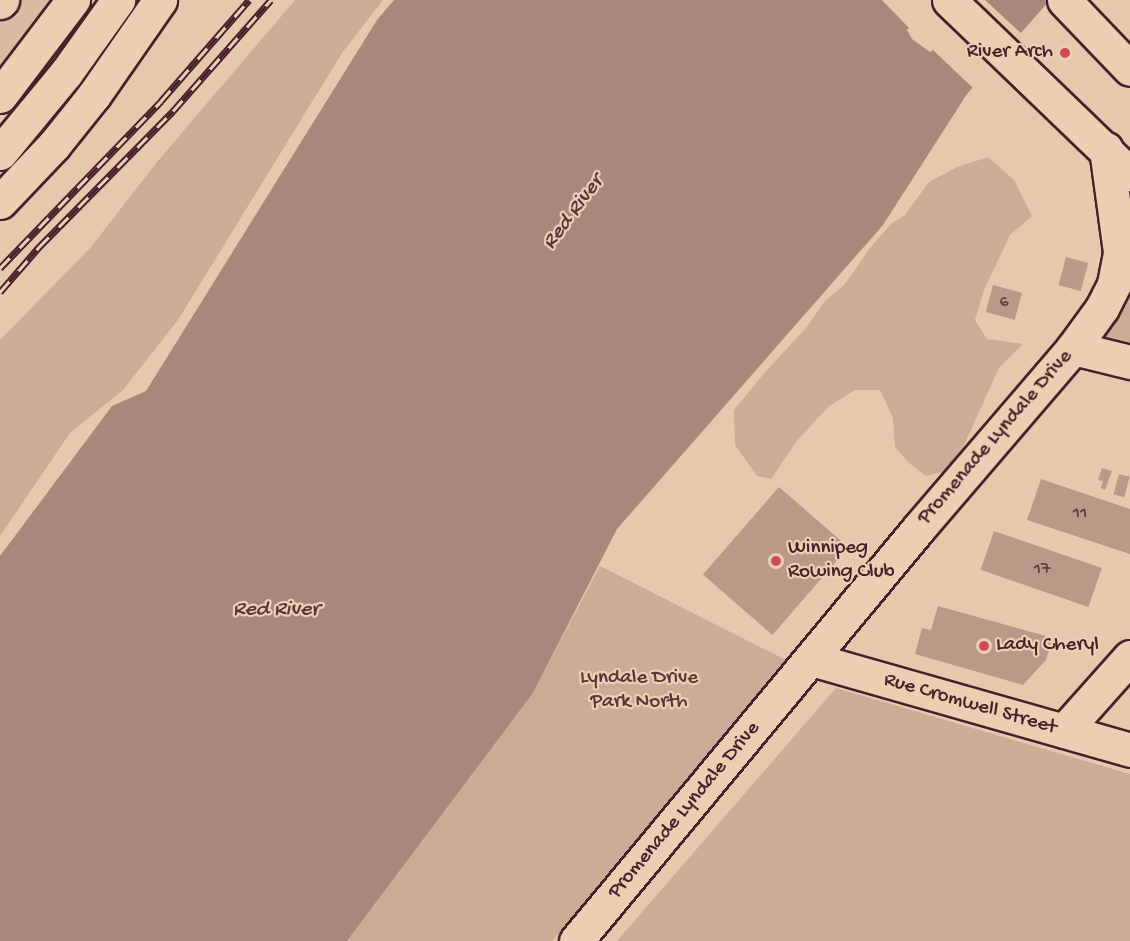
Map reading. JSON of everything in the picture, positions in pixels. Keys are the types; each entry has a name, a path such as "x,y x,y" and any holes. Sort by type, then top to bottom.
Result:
{"main road":[{"path":"3,84 73,0"},
{"path":"0,153 66,73 118,0"},
{"path":"0,202 54,145 88,103 160,0"},
{"path":"949,0 1130,174"},
{"path":"1064,0 1130,69"},
{"name":"Promenade Lyndale Drive","path":"576,941 918,529 1073,348 1107,299 1119,263 1119,236 1106,149"},
{"path":"1073,348 1130,363"},
{"path":"1064,731 1130,657"},
{"name":"Rue Cromwell Street","path":"811,659 1130,750"}],"shaded area":[{"path":"0,0 73,0 0,96"}],"green space":[{"path":"295,0 383,0 342,53 178,320 123,390 70,433 0,536 0,340 91,247 157,162"},
{"path":"988,157 1014,180 1032,216 1010,235 984,290 975,320 987,339 1023,344 999,368 965,443 947,471 926,476 909,463 895,447 893,418 880,390 855,390 828,407 796,442 771,479 757,476 735,445 734,410 806,328 825,301 845,284 870,248 891,224 905,215 929,182 957,167"},
{"path":"1130,267 1130,349 1096,339"},
{"name":"Lyndale Drive Park North","path":"600,566 786,660 552,941 347,941 533,693"},
{"path":"836,688 1130,774 1130,941 617,941"}],"water":[{"name":"Red River","path":"394,0 1050,0 967,94 883,225 617,529 533,693 347,941 0,941 0,556 112,406 146,391 377,20"}],"pier":[{"path":"882,0 985,0 1023,35 975,90 933,50 930,52 912,39 907,30 909,28"}],"building":[{"path":"1066,257 1088,263 1081,291 1058,285"},
{"path":"993,285 1022,293 1015,320 986,312"},
{"path":"1102,468 1112,471 1105,490 1101,488 1103,481 1098,480"},
{"path":"1119,474 1130,477 1124,497 1114,494"},
{"path":"1041,479 1130,509 1130,554 1027,520"},
{"name":"Winnipeg Rowing Club","path":"779,487 848,547 772,635 703,575"},
{"path":"994,531 1102,568 1088,607 981,570"},
{"name":"Lady Cheryl","path":"938,606 1053,638 1046,660 1023,685 915,654 922,628 931,630"}],"railway":[{"path":"0,268 161,101 249,0"},
{"path":"0,292 39,247 173,111 271,0"}],"place":[{"name":"River Arch","path":"1065,53"},
{"name":"Winnipeg Rowing Club","path":"776,561"},
{"name":"Lady Cheryl","path":"984,646"}]}
